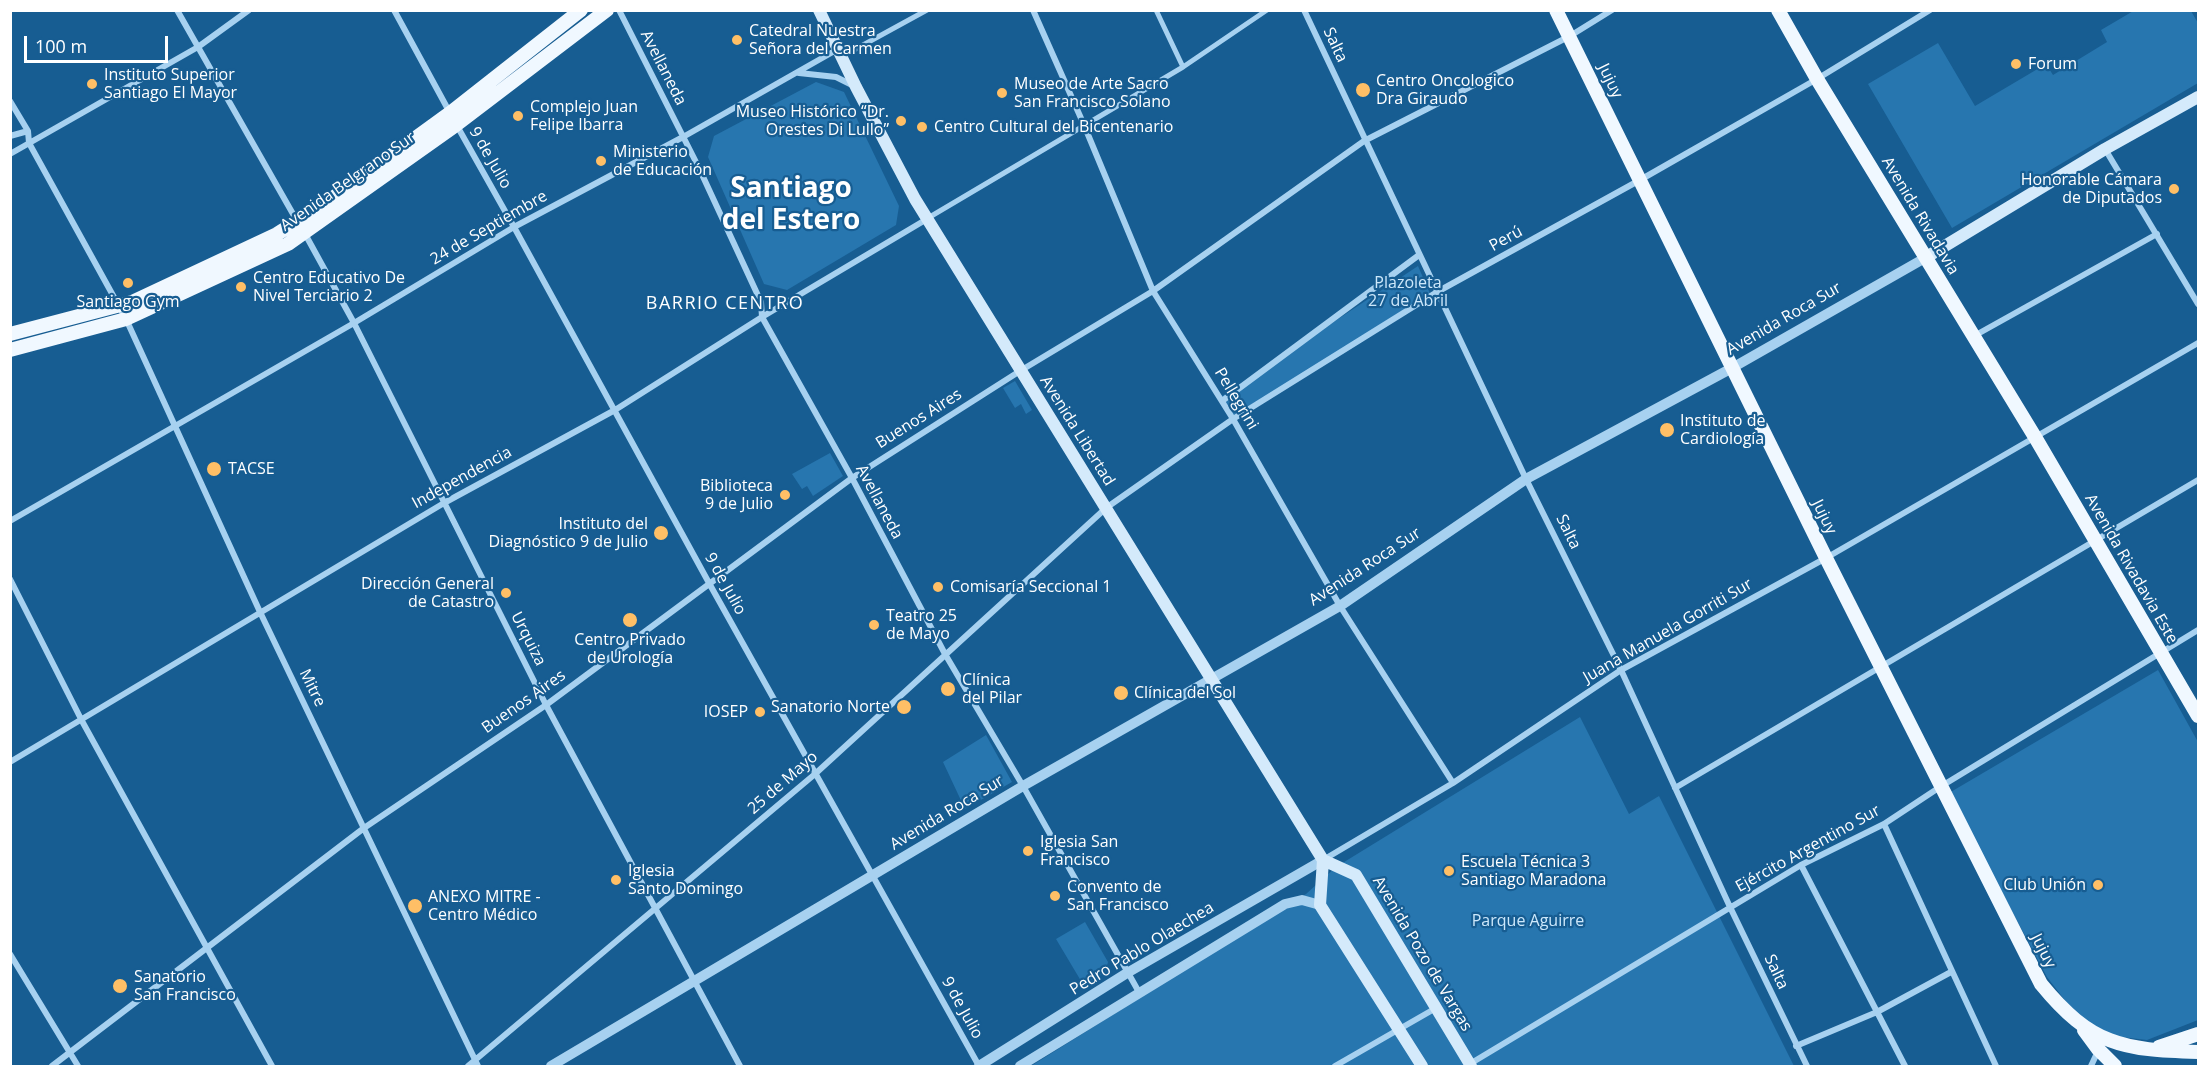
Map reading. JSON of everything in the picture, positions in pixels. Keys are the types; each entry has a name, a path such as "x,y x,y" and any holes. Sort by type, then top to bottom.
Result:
{"main road":[{"name":"Avenida Belgrano Sur","path":"10,334 122,313 298,222 450,113 581,10"},
{"name":"Avenida Belgrano Sur","path":"10,350 122,313 281,248 305,234 456,125 607,10"},
{"name":"Avenida Libertad","path":"819,10 856,87 927,219 1210,681 1323,860"},
{"name":"Jujuy","path":"1556,10 1826,558 2041,984 2065,1013 2102,1044"},
{"name":"Avenida Rivadavia","path":"1778,10 1817,79 2035,437"},
{"name":"Avenida Roca Sur","path":"1926,258 2105,149 2199,97"},
{"name":"Avenida Rivadavia Este","path":"2035,437 2199,716"},
{"path":"1323,860 1320,906 1422,1066"},
{"name":"Avenida Pozo de Vargas","path":"1323,860 1356,875 1468,1066"},
{"path":"2151,1049 2199,1034"},
{"path":"2102,1044 2199,1052"},
{"path":"2102,1044 2115,1066"}],"street":[{"name":"Urquiza","path":"177,10 354,323 546,705 740,1066"},
{"path":"10,154 198,47 249,10"},
{"name":"9 de Julio","path":"394,10 709,584 979,1066"},
{"name":"Avellaneda","path":"619,10 683,136 761,302 762,317 852,478 945,654 1023,786 1140,994"},
{"path":"840,53 927,10"},
{"name":"Pellegrini","path":"1032,10 1084,125 1153,291 1222,400 1340,606 1453,783"},
{"path":"1156,10 1183,67"},
{"path":"927,219 1183,67 1268,10"},
{"name":"Salta","path":"1304,10 1364,141 1526,479 1621,670 1730,907 1807,1066"},
{"name":"Buenos Aires","path":"52,1066 364,828 546,705 852,478 1020,371 1153,291 1364,141 1570,36 1612,10"},
{"name":"Perú","path":"1106,508 1233,419 1437,292 1817,79 1930,10"},
{"name":"24 de Septiembre","path":"10,521 354,323 514,227 798,73 840,53"},
{"path":"798,73 836,77 856,87"},
{"path":"10,101 28,131 29,143"},
{"path":"10,136 28,131"},
{"name":"Mitre","path":"29,143 122,313 260,612 476,1064"},
{"path":"2105,149 2199,304"},
{"name":"Independencia","path":"10,762 444,503 615,410 762,317 927,219"},
{"path":"1973,336 2157,234"},
{"path":"1222,400 1419,255"},
{"name":"Avenida Roca Sur","path":"551,1066 1023,786 1340,606 1526,479 1732,368 1926,258"},
{"name":"Juana Manuela Gorriti Sur","path":"1323,860 1453,783 1621,670 1826,558 2199,343"},
{"path":"1675,788 2199,480"},
{"name":"25 de Mayo","path":"468,1066 476,1064 815,774 1106,508"},
{"path":"10,579 82,721 272,1066"},
{"name":"Ejército Argentino Sur","path":"1468,1066 1801,865 1884,824 1940,786 2199,630"},
{"path":"1884,824 1996,1066"},
{"name":"Pedro Pablo Olaechea","path":"979,1066 1127,973 1323,860"},
{"path":"1801,865 1905,1066"},
{"path":"1020,1066 1285,904 1302,900 1320,906"},
{"path":"10,954 78,1066"},
{"path":"1797,1046 1877,1012 1951,972"},
{"path":"1335,1066 1436,1008"},
{"path":"2091,1066 2102,1044"}],"green space":[{"path":"2135,10 2191,11 2198,23 2198,83 1952,228 1868,84 1938,43 1975,106 2046,64 2053,75 2107,42 2101,30"},
{"path":"816,82 844,92 899,206 896,225 787,290 764,284 708,157 714,136"},
{"name":"Plazoleta 27 de Abril","path":"1418,266 1432,298 1232,416 1222,396"},
{"path":"1015,381 1032,410 1026,414 1021,404 1015,408 1003,388"},
{"path":"830,453 843,476 813,496 807,486 802,489 792,474"},
{"name":"Club Unión","path":"2158,670 2198,742 2198,1020 2147,1040 2113,1036 2077,1016 2047,977 1949,793"},
{"name":"Parque Aguirre","path":"1580,717 1629,814 1659,796 1794,1066 1031,1066 1306,894 1336,867"},
{"path":"986,735 1012,782 965,809 943,762"},
{"path":"1085,922 1108,962 1105,973 1084,986 1056,939"}],"place":[{"name":"Catedral Nuestra Señora del Carmen","path":"737,40"},
{"name":"Forum","path":"2016,64"},
{"name":"Instituto Superior Santiago El Mayor","path":"92,84"},
{"name":"Centro Oncologico Dra Giraudo","path":"1363,90"},
{"name":"Museo de Arte Sacro San Francisco Solano","path":"1002,93"},
{"name":"Complejo Juan Felipe Ibarra","path":"518,116"},
{"name":"Museo Histórico “Dr. Orestes Di Lullo”","path":"901,121"},
{"name":"Centro Cultural del Bicentenario","path":"922,127"},
{"name":"Ministerio de Educación","path":"601,161"},
{"name":"Honorable Cámara de Diputados","path":"2174,189"},
{"name":"Santiago Gym","path":"128,283"},
{"name":"Centro Educativo De Nivel Terciario 2","path":"241,287"},
{"name":"Instituto de Cardiología","path":"1667,430"},
{"name":"TACSE","path":"214,469"},
{"name":"Biblioteca 9 de Julio","path":"785,495"},
{"name":"Instituto del Diagnóstico 9 de Julio","path":"661,533"},
{"name":"Comisaría Seccional 1","path":"938,587"},
{"name":"Dirección General de Catastro","path":"506,593"},
{"name":"Centro Privado de Urología","path":"630,620"},
{"name":"Teatro 25 de Mayo","path":"874,625"},
{"name":"Clínica del Pilar","path":"948,689"},
{"name":"Clínica del Sol","path":"1121,693"},
{"name":"Sanatorio Norte","path":"904,707"},
{"name":"IOSEP","path":"760,712"},
{"name":"Iglesia San Francisco","path":"1028,851"},
{"name":"Escuela Técnica 3 Santiago Maradona","path":"1449,871"},
{"name":"Iglesia Santo Domingo","path":"616,880"},
{"name":"Club Unión","path":"2098,885"},
{"name":"Convento de San Francisco","path":"1055,896"},
{"name":"ANEXO MITRE - Centro Médico","path":"415,906"},
{"name":"Sanatorio San Francisco","path":"120,986"}],"district":[{"name":"Santiago del Estero","path":"791,205"},
{"name":"BARRIO CENTRO","path":"725,304"}]}
